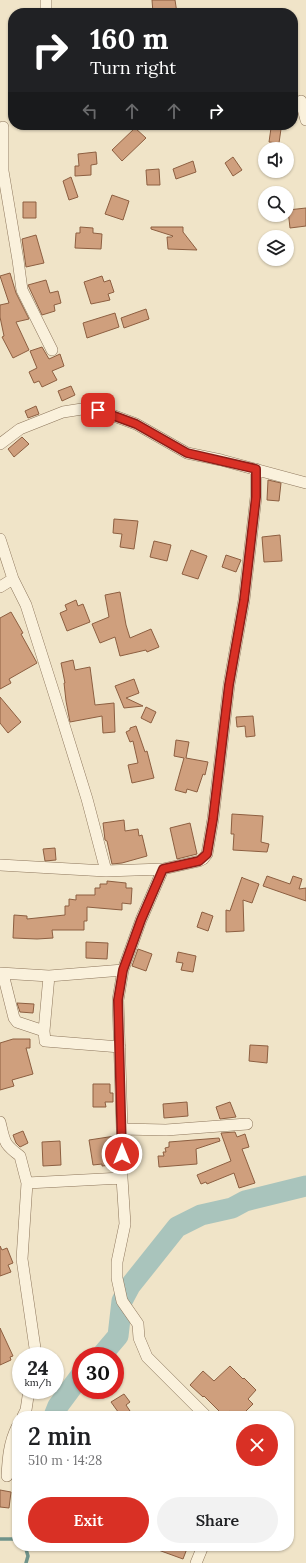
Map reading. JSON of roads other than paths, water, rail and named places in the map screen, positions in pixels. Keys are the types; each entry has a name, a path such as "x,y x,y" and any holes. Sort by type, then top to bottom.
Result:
{"street":[{"path":"300,101 306,120"},
{"path":"5,127 3,171 22,290 52,350"},
{"path":"0,444 20,429 63,412 82,409 98,410 136,424 187,453 256,469 306,483"},
{"path":"0,865 106,871 163,869 199,861 207,854 213,819 229,685 244,600 256,497 256,469"},
{"path":"0,539 13,579 26,605 87,799 106,871"},
{"path":"0,587 13,579"},
{"path":"163,869 141,920 123,970 118,1000 122,1178 125,1224 117,1262 117,1278 122,1301 138,1324 139,1338 147,1357 201,1411"},
{"path":"44,1031 17,1022 14,1018 1,974 49,976 123,970"},
{"path":"49,976 44,1031 45,1041 120,1047"},
{"path":"0,1122 6,1145 20,1156 26,1183 22,1259 35,1347"},
{"path":"122,1129 166,1130 247,1124"},
{"path":"26,1183 122,1178"},
{"path":"26,1411 28,1399"},
{"path":"7,1476 12,1437"},
{"path":"196,1563 201,1551"}],"waterway":[{"path":"109,1347 118,1336 122,1301 130,1286 177,1227 201,1215 232,1208 245,1201 306,1186"},
{"path":"56,1411 72,1387"},
{"path":"0,1539 12,1539"},
{"path":"26,1551 28,1556 26,1563"}]}
